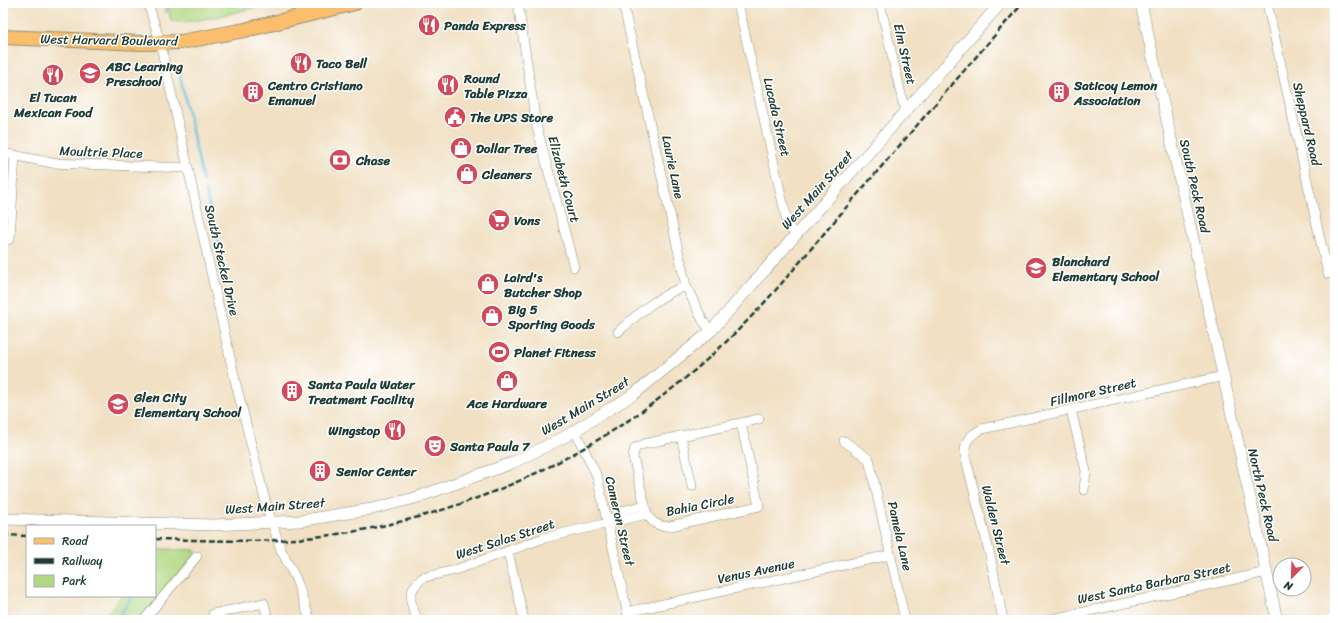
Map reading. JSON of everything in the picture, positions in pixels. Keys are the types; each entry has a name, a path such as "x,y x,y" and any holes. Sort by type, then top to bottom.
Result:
{"main road":[{"name":"West Harvard Boulevard","path":"3,37 180,42 356,3"}],"street":[{"name":"South Steckel Drive","path":"148,3 160,42 235,380 267,508 273,522 281,550 303,597 310,620"},
{"name":"Elizabeth Court","path":"518,3 536,124 574,267"},
{"name":"Laurie Lane","path":"623,3 686,286 703,321 711,331"},
{"name":"Lucada Street","path":"738,3 788,226 796,235"},
{"name":"Elm Street","path":"880,3 903,104 908,110"},
{"name":"West Main Street","path":"3,519 214,525 299,521 341,515 415,498 512,463 576,430 634,394 711,331 908,110 1001,3"},
{"name":"South Peck Road","path":"1140,3 1224,376"},
{"name":"Sheppard Road","path":"1267,3 1328,274"},
{"name":"Moultrie Place","path":"3,153 52,163 188,168"},
{"path":"3,241 10,239 15,155"},
{"path":"618,332 642,311 659,299 686,286"},
{"name":"Fillmore Street","path":"970,437 982,429 1224,376"},
{"name":"North Peck Road","path":"1224,376 1236,439 1277,620"},
{"path":"1071,410 1086,471 1084,490"},
{"path":"608,523 618,512 646,510 633,457 635,448 644,444 759,419"},
{"name":"Bahia Circle","path":"646,510 657,524 670,526 759,506 741,423"},
{"name":"Cameron Street","path":"576,430 597,476 628,616"},
{"path":"681,436 692,486"},
{"name":"Walden Street","path":"970,437 965,449 965,455 990,555 1004,620"},
{"name":"Pamela Lane","path":"844,441 869,459 905,620"},
{"name":"West Salas Street","path":"417,620 411,598 414,587 426,576 455,570 544,538 608,523"},
{"path":"508,552 524,620"},
{"name":"Venus Avenue","path":"628,616 890,555"},
{"path":"144,620 197,556"},
{"name":"West Santa Barbara Street","path":"1048,620 1267,572"},
{"path":"213,614 264,603 268,620"}],"green space":[{"path":"167,3 273,3 220,16 179,22 171,21"},
{"path":"160,549 195,550 197,552 140,620 102,620 120,597 156,597 156,555"}],"waterway":[{"path":"164,3 166,12"},
{"path":"180,75 203,181"},
{"path":"206,192 222,262"},
{"path":"116,620 132,597"}],"railway":[{"path":"156,539 230,541 287,540 365,529 423,516 479,497 534,474 586,447 636,415 684,379 744,324 790,273 1023,3"},
{"path":"3,535 26,536"}],"place":[{"name":"Panda Express","path":"429,25"},
{"name":"Taco Bell","path":"301,63"},
{"name":"ABC Learning Preschool","path":"90,73"},
{"name":"El Tucan Mexican Food","path":"53,75"},
{"name":"Round Table Pizza","path":"448,85"},
{"name":"Centro Cristiano Emanuel","path":"253,92"},
{"name":"Saticoy Lemon Association","path":"1059,92"},
{"name":"The UPS Store","path":"455,117"},
{"name":"Dollar Tree","path":"461,148"},
{"name":"Chase","path":"340,160"},
{"name":"Cleaners","path":"467,174"},
{"name":"Vons","path":"499,220"},
{"name":"Blanchard Elementary School","path":"1036,268"},
{"name":"Laird's Butcher Shop","path":"488,284"},
{"name":"Big 5 Sporting Goods","path":"492,316"},
{"name":"Planet Fitness","path":"499,352"},
{"name":"Ace Hardware","path":"507,381"},
{"name":"Santa Paula Water Treatment Facility","path":"292,391"},
{"name":"Glen City Elementary School","path":"118,404"},
{"name":"Wingstop","path":"395,430"},
{"name":"Santa Paula 7","path":"435,446"},
{"name":"Senior Center","path":"320,471"}]}
